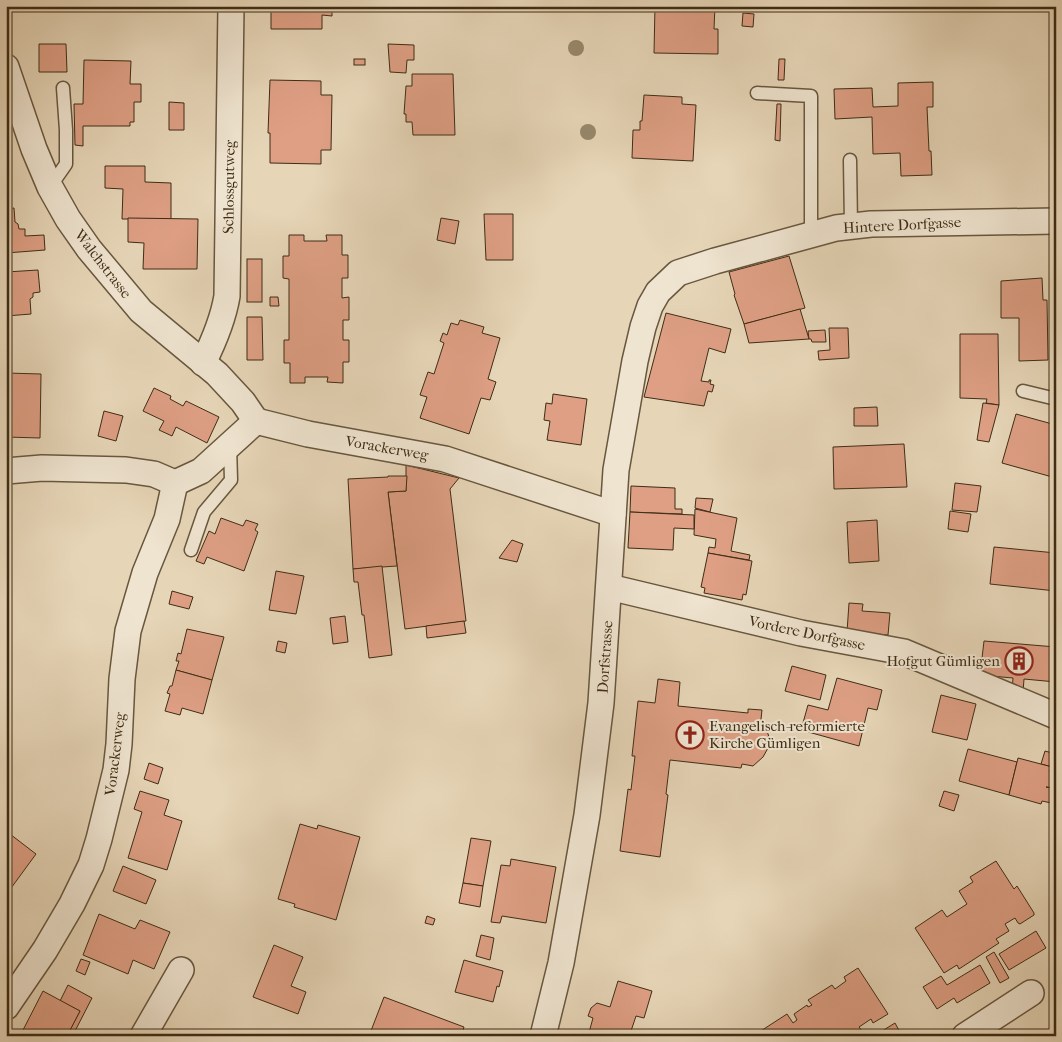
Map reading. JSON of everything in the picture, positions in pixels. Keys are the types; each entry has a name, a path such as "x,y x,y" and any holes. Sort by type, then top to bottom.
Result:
{"street":[{"name":"Schlossgutweg","path":"203,363 214,342 227,296 231,6"},
{"name":"Walchstrasse","path":"6,68 34,149 50,186 68,219 89,249 140,311 217,374 243,402 256,421"},
{"name":"Hintere Dorfgasse","path":"668,282 678,273 811,234 851,226 871,224 1056,221"},
{"name":"Dorfstrasse","path":"543,1036 561,963 586,815 602,703 616,470 639,344 650,306 658,292 668,282"},
{"name":"Vorackerweg","path":"256,421 308,434 445,459 613,514"},
{"path":"6,471 42,468 142,472 154,474 175,483 201,471 256,421"},
{"name":"Vorackerweg","path":"6,1007 46,950 91,865 116,770 122,679 128,631 145,573 168,519 175,483"},
{"name":"Vordere Dorfgasse","path":"609,587 801,633 904,652 1056,716"},
{"path":"143,1036 181,970"},
{"path":"965,1036 1031,993"}],"lane":[{"path":"50,186 66,164 63,88"},
{"path":"757,93 812,96 811,234"},
{"path":"850,160 851,226"},
{"path":"1023,391 1056,399"},
{"path":"191,550 204,512 230,480 230,446"}],"building":[{"path":"271,6 332,6 332,16 322,15 322,29 271,29"},
{"path":"655,6 715,6 714,29 718,29 718,54 654,53"},
{"path":"743,13 754,14 753,27 742,26"},
{"path":"39,44 66,44 67,72 39,72"},
{"path":"388,44 414,45 414,60 407,60 406,73 390,72"},
{"path":"354,59 365,59 365,65 354,65"},
{"path":"779,59 785,59 784,80 778,80"},
{"path":"84,60 131,61 130,84 141,84 141,102 134,102 134,122 130,122 130,126 83,126 83,146 75,145 74,104 83,104"},
{"path":"412,74 453,74 455,135 413,135 412,122 406,122 406,114 404,114 406,86 412,86"},
{"path":"270,80 321,81 321,95 332,95 331,150 321,150 321,164 270,163 270,133 268,133"},
{"path":"933,82 933,107 927,107 932,175 901,176 900,153 873,154 872,117 835,119 834,89 872,88 873,107 898,106 898,83"},
{"path":"644,95 682,97 682,104 696,105 693,161 632,158 633,130 640,130"},
{"path":"169,102 184,103 184,130 169,130"},
{"path":"777,104 781,104 780,141 775,140"},
{"path":"105,166 145,166 145,182 171,183 171,219 122,219 123,189 105,188"},
{"path":"14,208 15,222 18,224 19,229 25,229 25,236 44,235 45,250 6,253 6,209"},
{"path":"484,214 513,214 513,260 486,260"},
{"path":"128,218 198,219 197,269 143,269 144,243 128,242"},
{"path":"441,218 459,221 455,244 437,240"},
{"path":"289,235 304,235 304,241 327,241 326,235 342,235 342,255 348,255 348,278 342,278 342,298 349,297 349,320 343,320 343,340 349,340 349,362 343,362 343,383 327,382 328,377 305,377 305,383 290,383 290,363 284,363 284,340 289,340 289,279 283,278 283,256 289,256"},
{"path":"789,256 805,308 744,324 734,295 729,272"},
{"path":"247,259 262,259 262,302 247,302"},
{"path":"38,270 40,292 33,293 33,297 30,299 31,314 6,316 6,272"},
{"path":"1042,278 1043,300 1047,300 1048,360 1019,361 1019,318 1001,318 1001,281"},
{"path":"270,297 278,297 279,306 270,306"},
{"path":"800,309 809,339 749,343 744,324"},
{"path":"666,313 731,329 725,353 709,348 701,381 709,382 711,380 710,384 714,385 712,392 708,391 704,406 644,397"},
{"path":"247,317 262,317 263,360 247,360"},
{"path":"460,320 484,327 482,333 500,338 488,379 496,382 490,400 481,398 469,434 420,418 427,397 420,395 428,372 434,374 444,343 440,341 443,333 447,335 451,323 458,325"},
{"path":"829,328 848,328 849,358 819,360 818,351 830,350"},
{"path":"825,330 826,342 812,342 809,339 808,331"},
{"path":"960,334 998,334 999,405 986,403 987,399 960,398"},
{"path":"6,373 41,374 40,438 6,437"},
{"path":"154,388 171,396 170,399 183,406 186,401 219,417 207,443 176,427 172,436 159,430 164,421 143,411"},
{"path":"553,394 587,399 581,445 547,440 550,421 544,420 546,403 552,404"},
{"path":"983,403 999,405 989,442 977,440"},
{"path":"877,407 878,426 854,426 854,408"},
{"path":"104,411 123,416 116,441 98,436"},
{"path":"1016,414 1056,425 1056,478 1002,463"},
{"path":"904,444 907,487 834,489 833,447"},
{"path":"406,465 459,478 450,489 466,621 405,629 388,492 406,491"},
{"path":"407,476 406,491 388,492 397,566 353,569 348,479"},
{"path":"955,483 981,486 977,512 952,510"},
{"path":"631,486 675,488 675,509 682,509 682,514 630,512"},
{"path":"696,498 713,499 710,512 695,508"},
{"path":"695,509 737,518 731,551 750,555 749,560 708,553 709,547 715,548 716,539 694,535"},
{"path":"950,511 971,514 968,532 948,529"},
{"path":"630,512 694,515 694,529 674,528 673,550 628,548"},
{"path":"221,518 243,526 246,520 258,524 255,530 258,532 244,571 207,557 204,564 196,561 209,531 215,534"},
{"path":"877,520 879,561 849,563 847,522"},
{"path":"512,540 523,544 517,562 499,558"},
{"path":"994,547 1056,553 1056,591 990,584"},
{"path":"708,553 752,561 746,595 743,594 742,600 704,593 705,588 701,587"},
{"path":"382,566 392,655 369,658 364,615 362,615 358,582 354,582 353,569"},
{"path":"276,571 304,576 296,614 269,610"},
{"path":"172,591 193,597 189,609 169,604"},
{"path":"849,603 863,604 862,611 890,613 888,635 847,632"},
{"path":"345,616 348,642 333,644 330,618"},
{"path":"464,621 466,633 427,638 426,626"},
{"path":"187,629 224,637 212,680 176,670 179,661 176,661 178,653 181,654"},
{"path":"278,641 287,643 285,653 276,651"},
{"name":"Hofgut Gümligen","path":"984,641 1056,647 1056,682 1024,679 1023,692 1012,690 1013,678 980,675"},
{"path":"792,666 826,675 820,700 785,691"},
{"path":"176,670 212,680 203,714 182,708 180,715 165,711 170,694 167,693 170,686 172,686"},
{"path":"837,678 882,690 877,710 868,708 859,746 801,730 808,705 828,710"},
{"path":"658,679 680,682 678,706 748,713 748,709 762,710 761,719 769,737 768,748 763,757 753,766 742,764 741,768 670,760 666,794 668,795 660,857 620,851 628,789 631,790 635,756 632,756 638,701 655,703"},
{"path":"941,695 976,704 967,740 932,732"},
{"path":"968,749 1017,762 1009,795 959,781"},
{"path":"1045,751 1056,754 1056,768 1041,764"},
{"path":"1018,758 1056,768 1056,770 1051,768 1050,772 1056,774 1056,788 1046,787 1056,789 1056,804 1042,801 1041,804 1009,795"},
{"path":"149,763 163,768 158,784 144,779"},
{"path":"140,791 169,800 164,815 182,821 167,870 128,858 142,812 134,809"},
{"path":"944,791 959,795 954,811 939,806"},
{"path":"300,824 317,829 318,825 360,837 336,920 294,907 295,904 278,899"},
{"path":"6,831 36,854 6,895"},
{"path":"471,838 491,841 483,886 463,883"},
{"path":"511,859 556,867 546,923 502,916 500,923 491,922 501,865 510,866"},
{"path":"996,861 1014,889 1017,886 1034,915 1020,924 1015,918 1005,924 1009,931 996,939 999,943 959,969 957,965 944,973 915,928 942,910 947,917 967,904 959,891 973,882 970,877"},
{"path":"123,866 156,880 146,904 113,891"},
{"path":"463,883 483,886 480,907 459,903"},
{"path":"99,914 135,929 140,920 170,932 154,969 133,960 128,974 83,955"},
{"path":"427,916 435,919 433,925 425,923"},
{"path":"1036,931 1046,948 1009,970 999,954"},
{"path":"481,935 494,938 490,960 476,956"},
{"path":"274,945 303,957 291,986 306,992 298,1014 253,997"},
{"path":"994,952 1009,978 1000,983 986,957"},
{"path":"81,959 90,962 85,975 76,971"},
{"path":"464,960 503,971 493,1002 455,992"},
{"path":"980,965 990,983 957,1003 954,998 937,1009 923,987 941,976 947,985"},
{"path":"858,968 888,1014 873,1023 871,1019 859,1027 862,1031 855,1036 753,1036 787,1014 793,1023 797,1020 794,1014 807,1005 808,1007 812,1005 808,1000 832,985 835,989 846,981 844,977"},
{"path":"618,981 652,991 644,1018 636,1016 631,1031 640,1034 639,1036 588,1036 593,1018 588,1016 591,1008 597,1003 610,1007"},
{"path":"68,985 92,998 74,1033 70,1030 80,1011 60,1001"},
{"path":"43,991 80,1011 67,1036 24,1036 21,1034"},
{"path":"384,997 464,1027 461,1036 369,1036"},
{"path":"895,1023 902,1036 874,1036"}],"place":[{"name":"Hofgut Gümligen","path":"1019,661"},
{"name":"Evangelisch-reformierte Kirche Gümligen","path":"690,735"}]}
